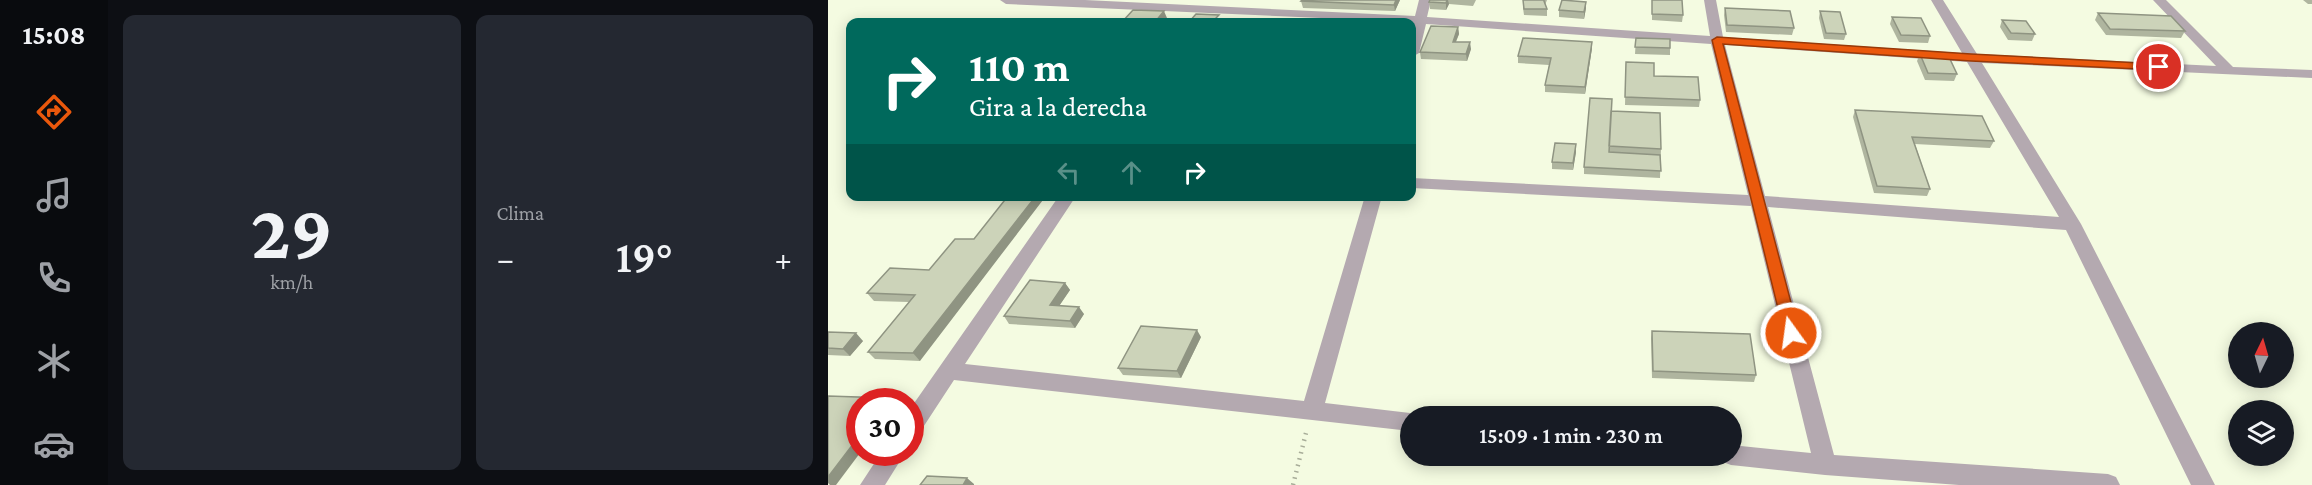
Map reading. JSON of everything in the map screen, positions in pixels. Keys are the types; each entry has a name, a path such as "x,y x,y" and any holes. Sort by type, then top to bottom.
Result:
{"street":[{"path":"1006,0 1197,5 1390,18"},
{"path":"1416,36 1425,0"},
{"path":"1710,0 1717,40 1825,465"},
{"path":"1937,0 2072,224 2203,485"},
{"path":"2159,0 2229,70"},
{"path":"1188,18 1197,5"},
{"path":"1416,20 1971,57 2312,74"},
{"path":"1416,183 1758,201 2072,224"},
{"path":"924,408 1065,201"},
{"path":"1312,412 1373,201"},
{"path":"949,371 1400,421"},
{"path":"1742,456 1825,465 2108,485"},
{"path":"872,485 885,466"}],"path":[{"path":"1293,485 1312,412"}],"building":[{"path":"1302,0 1396,0 1394,5"},
{"path":"1430,0 1447,0 1446,3 1429,2"},
{"path":"1523,0 1544,0 1547,9 1524,9"},
{"path":"1562,0 1586,2 1584,12 1559,10"},
{"path":"1652,0 1682,0 1683,15 1652,14"},
{"path":"1725,8 1790,11 1794,28 1727,25"},
{"path":"1133,10 1164,11 1158,18 1126,18"},
{"path":"1820,11 1840,12 1846,34 1826,33"},
{"path":"2098,13 2171,16 2185,31 2110,29"},
{"path":"1196,14 1219,15 1216,18 1192,18"},
{"path":"1892,17 1921,18 1930,36 1901,35"},
{"path":"2002,20 2026,21 2035,34 2011,33"},
{"path":"1431,26 1458,27 1453,42 1470,42 1466,54 1420,52"},
{"path":"1523,38 1592,42 1585,87 1545,85 1551,58 1518,56"},
{"path":"1636,38 1670,39 1670,48 1635,47"},
{"path":"1920,54 1948,55 1957,74 1928,73"},
{"path":"1626,62 1654,63 1654,76 1698,77 1700,100 1625,97"},
{"path":"1590,98 1612,99 1609,152 1660,155 1661,171 1584,167"},
{"path":"1855,110 1982,116 1994,141 1912,137 1930,189 1877,186"},
{"path":"1611,111 1660,113 1661,149 1609,146"},
{"path":"1555,143 1576,144 1573,163 1552,162"},
{"path":"1004,201 1032,201 913,353 868,352 915,295 867,293 890,268 929,270 955,239 974,239"},
{"path":"1030,280 1065,283 1050,305 1079,307 1070,321 1004,316"},
{"path":"1141,326 1197,330 1177,371 1118,368"},
{"path":"1652,331 1750,334 1756,375 1653,371"},
{"path":"828,332 856,333 843,349 828,348"},
{"path":"828,396 846,397 846,453 828,477"},
{"path":"927,476 967,478 963,485 920,485"}],"route":[{"path":"1791,333 1717,40 2159,67"}]}
